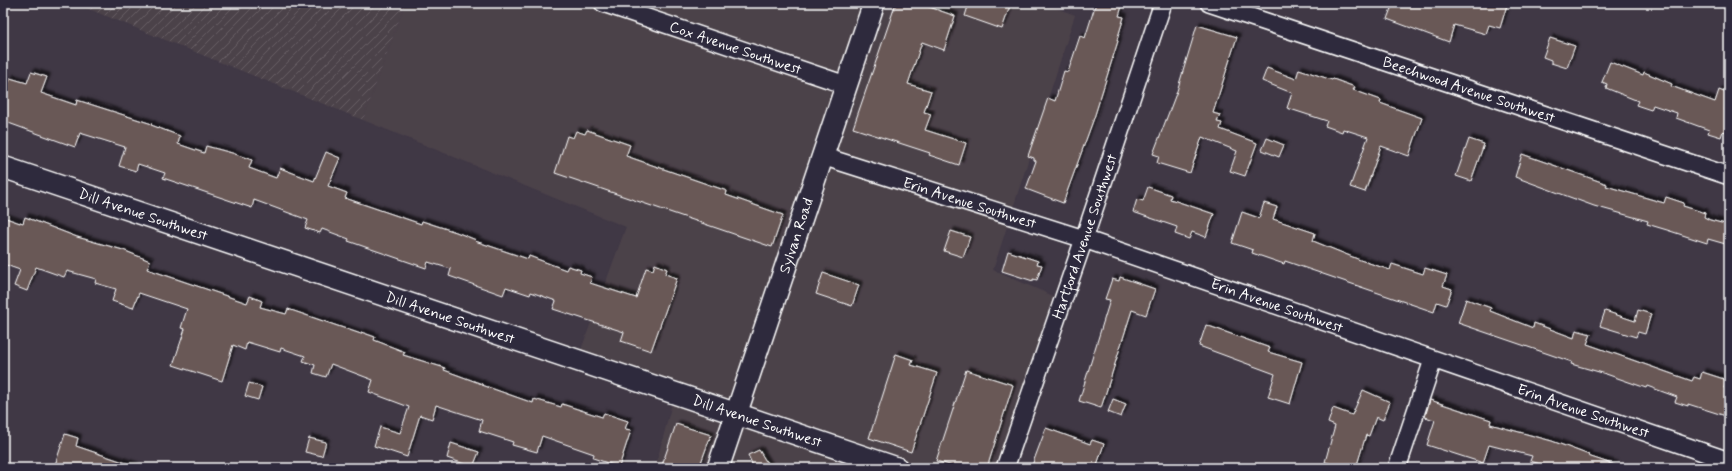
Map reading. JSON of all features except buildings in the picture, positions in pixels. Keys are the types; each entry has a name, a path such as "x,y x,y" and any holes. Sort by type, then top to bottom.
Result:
{"main road":[{"name":"Sylvan Road","path":"718,468 874,3"},
{"name":"Dill Avenue Southwest","path":"3,168 897,468"}],"street":[{"name":"Cox Avenue Southwest","path":"603,3 846,85"},
{"name":"Hartford Avenue Southwest","path":"1005,468 1163,3"},
{"name":"Beechwood Avenue Southwest","path":"1209,3 1729,176"},
{"name":"Erin Avenue Southwest","path":"822,156 1084,239 1729,461"},
{"path":"1397,468 1433,360"}],"shaded area":[{"path":"74,3 405,3 363,120"},
{"path":"405,3 1042,3 1075,15 993,270 1053,296 1002,468 655,468 675,392 578,358 626,227 363,120"}]}
